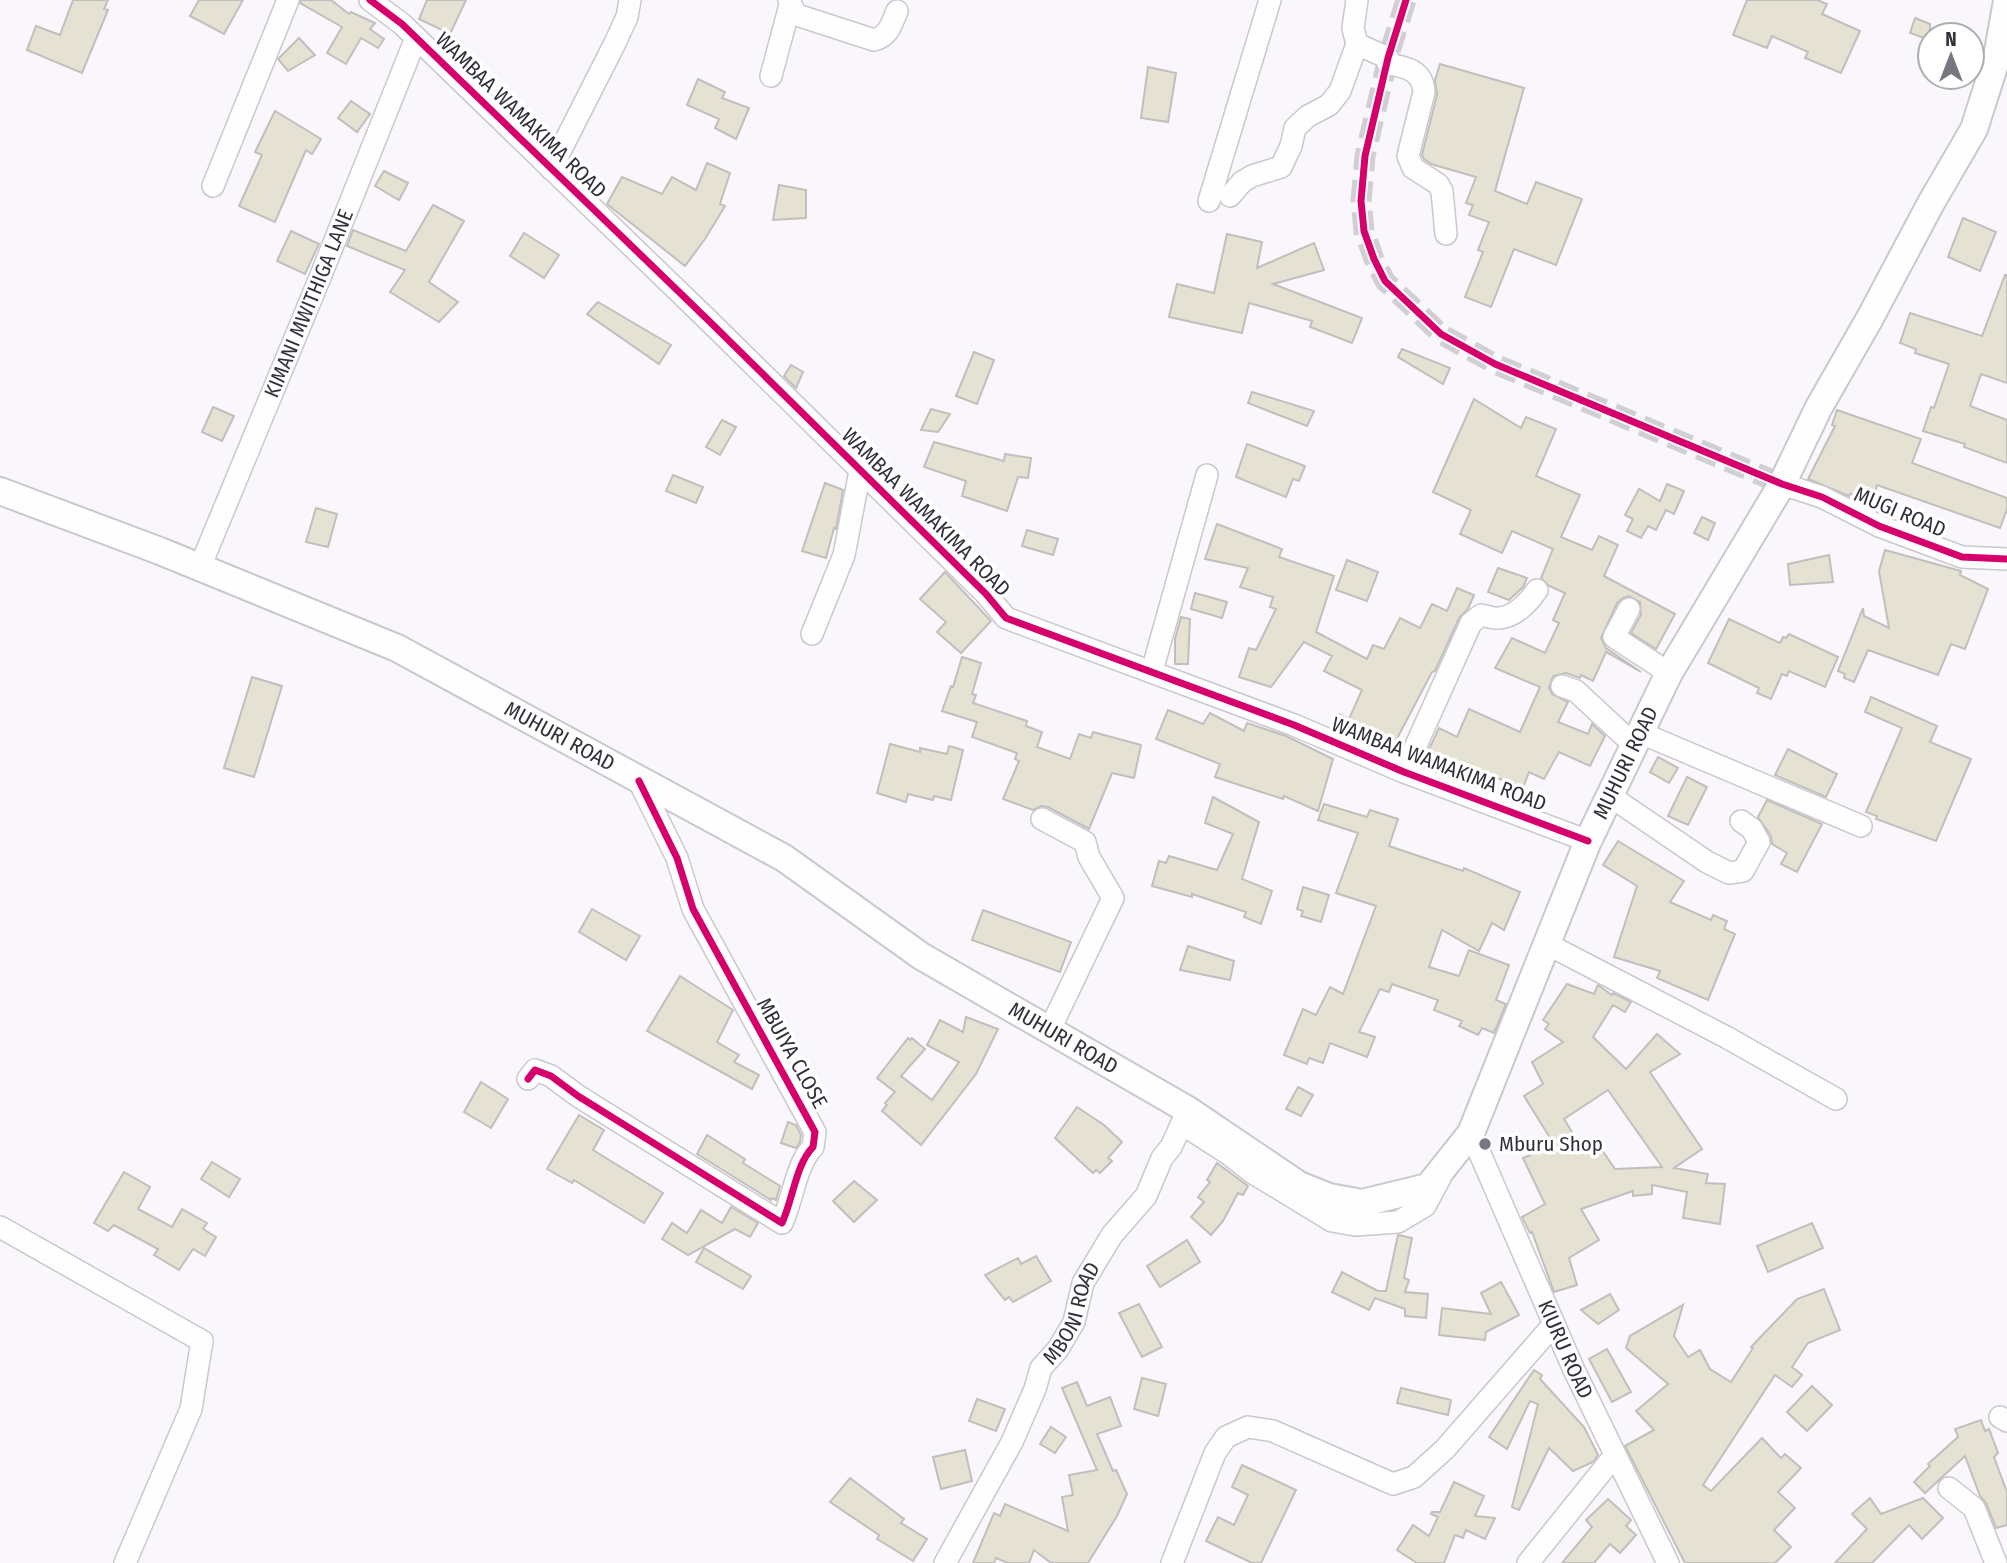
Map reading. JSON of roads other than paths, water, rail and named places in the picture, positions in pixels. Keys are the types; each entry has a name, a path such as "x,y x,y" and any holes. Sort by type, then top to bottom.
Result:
{"main road":[{"name":"MUHURI ROAD","path":"0,491 200,567 397,648 784,858 921,956 1050,1029 1185,1117 1299,1185 1329,1197 1363,1203 1428,1187 1471,1133 1588,841 1670,673 1782,484 1819,407 1871,318 1931,203 1975,129 1997,57 2007,1"}],"street":[{"path":"213,186 288,0"},
{"name":"WAMBAA WAMAKIMA ROAD","path":"370,0 402,24 986,594 1006,618 1294,725 1404,772 1588,841"},
{"path":"551,169 614,45 627,17 630,0"},
{"path":"1270,0 1219,198 1252,176 1280,167 1291,146 1295,128 1329,105 1340,91 1357,44 1353,28 1357,0"},
{"path":"790,3 795,13 811,21 874,40 884,37 897,12"},
{"path":"771,76 790,3"},
{"name":"KIMANI MWITHIGA LANE","path":"200,567 416,38"},
{"path":"1357,44 1405,67 1420,76 1424,83 1408,156 1413,168 1438,184 1442,191 1446,234"},
{"path":"812,634 844,555 860,471"},
{"path":"1152,671 1207,475"},
{"name":"MUGI ROAD","path":"1782,484 1822,497 1879,526 1962,557 2007,559"},
{"path":"1404,772 1471,622 1481,615 1499,619 1511,614 1524,607 1537,590"},
{"path":"1629,609 1614,637 1670,673"},
{"path":"1562,686 1576,691 1638,739 1861,826"},
{"name":"MBUIYA CLOSE","path":"528,1079 535,1070 551,1076 578,1096 782,1223 791,1203 804,1157 813,1147 815,1132 693,909 677,858 639,781"},
{"path":"1610,796 1707,862 1729,873 1743,871 1759,842 1752,829 1741,821"},
{"path":"1042,819 1085,842 1089,857 1113,898 1050,1029"},
{"path":"1547,944 1726,1037 1836,1099"},
{"name":"MBONI ROAD","path":"945,1563 1012,1442 1035,1390 1041,1368 1058,1349 1074,1322 1083,1283 1112,1235 1146,1196 1162,1158 1171,1147 1185,1117"},
{"name":"KIURU ROAD","path":"1471,1133 1554,1324 1668,1563"},
{"path":"0,1227 202,1341 191,1409 125,1563"},
{"path":"1172,1563 1215,1453 1226,1437 1248,1427 1273,1431 1393,1484 1414,1477 1445,1449 1554,1324"},
{"path":"1528,1563 1615,1455"},
{"path":"1949,1488 1974,1508 1996,1563"}],"tunnel":[{"path":"1406,0 1388,58 1365,156 1361,201 1364,231 1385,281 1441,334 1495,364 1782,484"}],"place":[{"name":"Mburu Shop","path":"1485,1144"}]}
